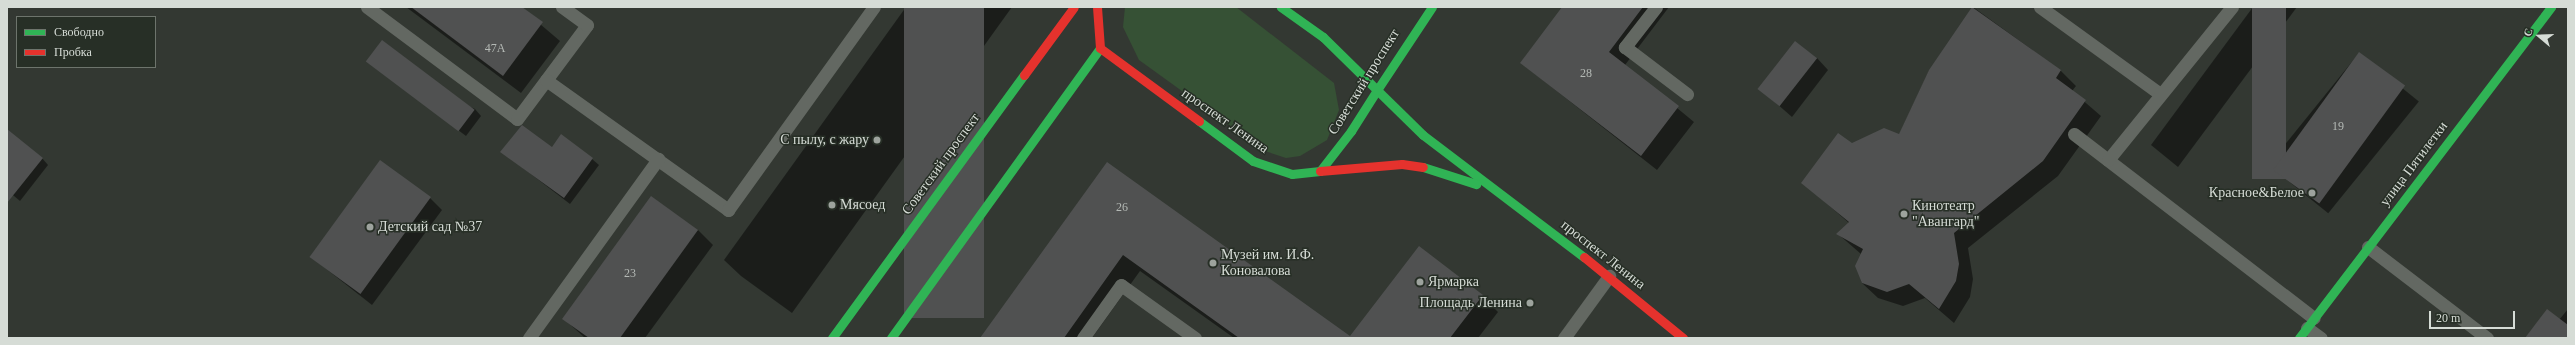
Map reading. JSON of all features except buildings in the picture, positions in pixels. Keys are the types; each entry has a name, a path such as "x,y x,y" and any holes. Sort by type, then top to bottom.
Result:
{"main road":[{"name":"Советский проспект","path":"832,338 1074,7"},
{"path":"895,337 1100,48 1097,7"},
{"name":"проспект Ленина","path":"1282,7 1323,37 1423,135 1610,276 1683,338"},
{"name":"Советский проспект","path":"1320,171 1351,131 1432,7"},
{"name":"улица Пятилетки","path":"2307,328 2551,7"},
{"name":"проспект Ленина","path":"1100,48 1253,161 1292,174 1408,165 1457,176 1504,197"}],"lane":[{"path":"367,7 517,119 587,26 562,7"},
{"path":"546,80 728,210 874,7"},
{"path":"1656,7 1625,47 1687,94"},
{"path":"2040,7 2160,94"},
{"path":"2108,160 2232,7"},
{"path":"2074,134 2108,160 2307,328 2321,338"},
{"path":"529,338 658,159"},
{"path":"2368,248 2487,338"},
{"path":"1564,338 1610,276"},
{"path":"1083,338 1121,285 1195,338"}],"green space":[{"path":"1125,7 1236,7 1334,83 1339,110 1327,140 1300,156 1286,158 1265,151 1139,60 1123,27"}],"traffic: fast":[{"path":"1199,121 1253,161 1292,174 1320,171 1351,131 1377,90 1323,37 1281,7"},
{"path":"1432,7 1377,90 1423,135 1584,257"},
{"path":"2299,338 2551,7"},
{"path":"891,338 1100,48"},
{"path":"832,338 1024,75"},
{"path":"1423,167 1476,184"}],"traffic: jam":[{"path":"1024,75 1074,7"},
{"path":"1097,7 1100,48"},
{"path":"1100,48 1199,121"},
{"path":"1320,171 1402,164 1423,167"},
{"path":"1584,257 1683,338"}],"place":[{"name":"С пылу, с жару","path":"877,140"},
{"name":"Красное&Белое","path":"2312,193"},
{"name":"Мясоед","path":"832,205"},
{"name":"Кинотеатр \"Авангард\"","path":"1904,214"},
{"name":"Детский сад №37","path":"370,227"},
{"name":"Музей им. И.Ф. Коновалова","path":"1213,263"},
{"name":"Ярмарка","path":"1420,282"},
{"name":"Площадь Ленина","path":"1530,303"}]}
